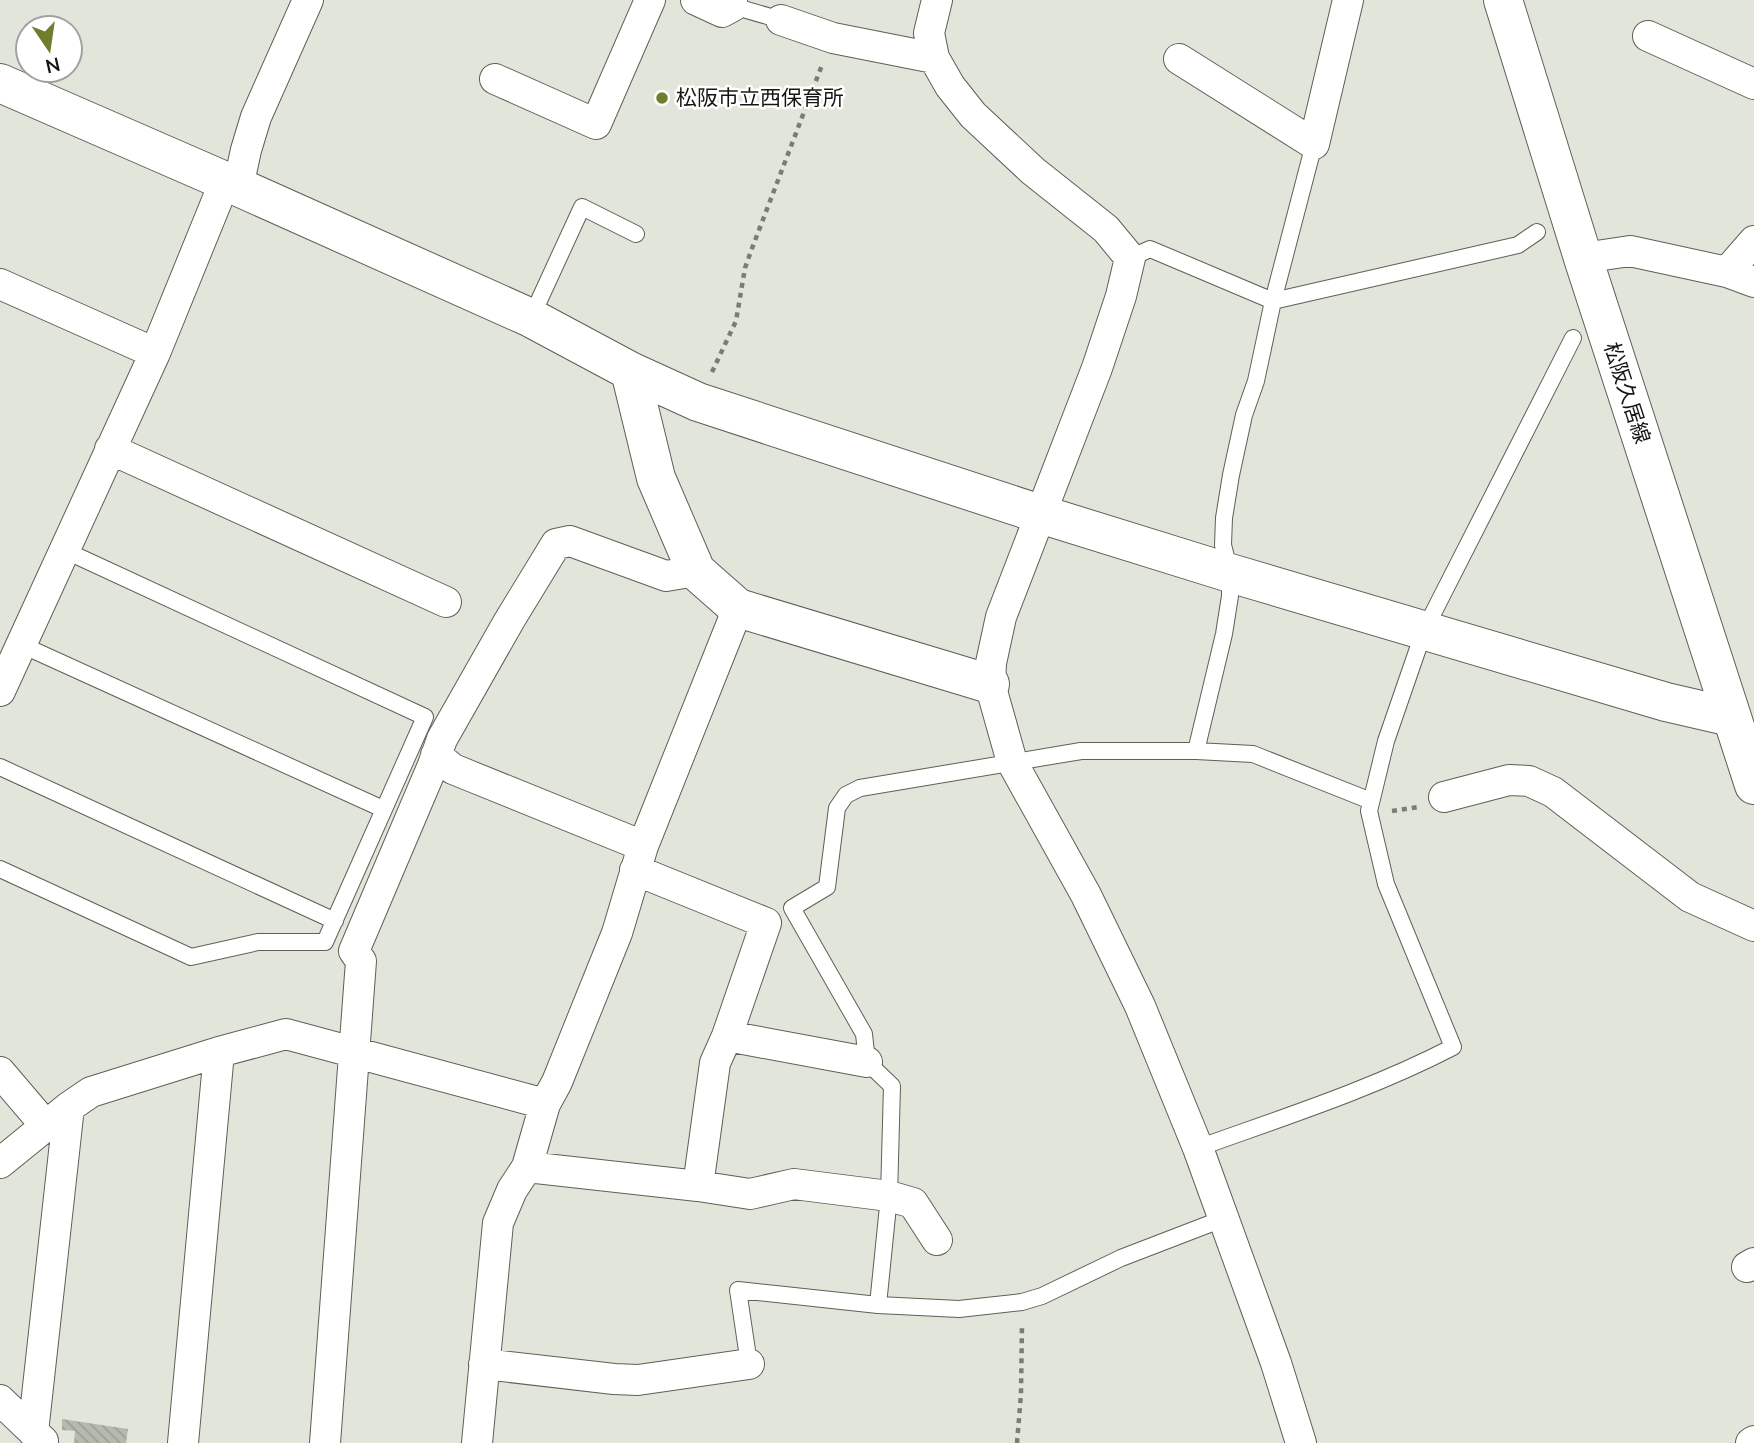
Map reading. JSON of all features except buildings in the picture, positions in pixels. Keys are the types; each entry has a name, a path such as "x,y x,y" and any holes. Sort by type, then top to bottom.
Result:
{"street":[{"path":"0,691 231,184 246,150 256,117 308,0"},
{"path":"495,79 596,124 650,0"},
{"path":"696,0 722,12 733,6"},
{"path":"937,0 929,33 934,58 950,86 973,115 1034,171 1106,229 1130,258 1121,296 1097,368 1001,617 991,663 990,684 1012,762 1086,895 1140,1006 1225,1218 1301,1443"},
{"path":"1179,60 1314,144 1348,0"},
{"name":"松阪久居線","path":"1503,0 1583,258 1742,721 1754,785"},
{"path":"781,20 833,38 934,58"},
{"path":"1648,36 1754,84"},
{"path":"0,83 531,317 630,371 698,402 1230,573 1666,702 1742,721"},
{"path":"1583,258 1630,251 1741,277 1754,241"},
{"path":"0,284 155,354"},
{"path":"630,371 656,478 696,571 738,608 990,684"},
{"path":"110,449 446,601"},
{"path":"326,1443 361,961 354,951 442,739 495,644 556,544 570,541 666,576 696,571"},
{"path":"477,1443 498,1223 512,1190 527,1167 545,1104 557,1082 617,933 639,858 738,608"},
{"path":"436,755 453,769 639,858 766,923 715,1063 698,1186"},
{"path":"1444,797 1509,780 1529,780 1553,792 1690,897 1754,926"},
{"path":"0,1163 91,1092 286,1034 545,1104"},
{"path":"727,1036 867,1062"},
{"path":"183,1443 219,1052"},
{"path":"0,1072 57,1117"},
{"path":"39,1438 57,1117"},
{"path":"527,1167 750,1194 794,1184 889,1196 913,1203 937,1240"},
{"path":"484,1364 638,1380 749,1364"},
{"path":"0,1401 39,1438"}],"lane":[{"path":"733,6 781,20"},
{"path":"1196,751 1224,634 1230,596 1230,573 1223,545 1231,475 1314,144"},
{"path":"531,317 582,207 636,234"},
{"path":"1130,258 1150,249 1273,301 1518,245 1537,232"},
{"path":"1198,1148 1320,1104 1418,1065 1453,1047 1386,884 1370,806 1386,741 1424,631 1573,338"},
{"path":"0,869 191,957 258,942 325,942 425,717 64,550"},
{"path":"22,645 383,809"},
{"path":"878,1305 889,1196 892,1086 867,1062 864,1034 792,908 827,887 837,808 846,795 860,788 1081,751 1196,751 1253,754 1370,806"},
{"path":"0,767 335,921"},
{"path":"749,1364 738,1290 878,1305 959,1309 1022,1302 1042,1296 1121,1258 1225,1218"}],"path":[{"path":"698,402 736,321 751,251 833,38"},
{"path":"1370,806 1398,811 1440,802 1444,797"},
{"path":"1017,1443 1021,1394 1022,1302"}],"place":[{"name":"松阪市立西保育所","path":"662,98"}]}
